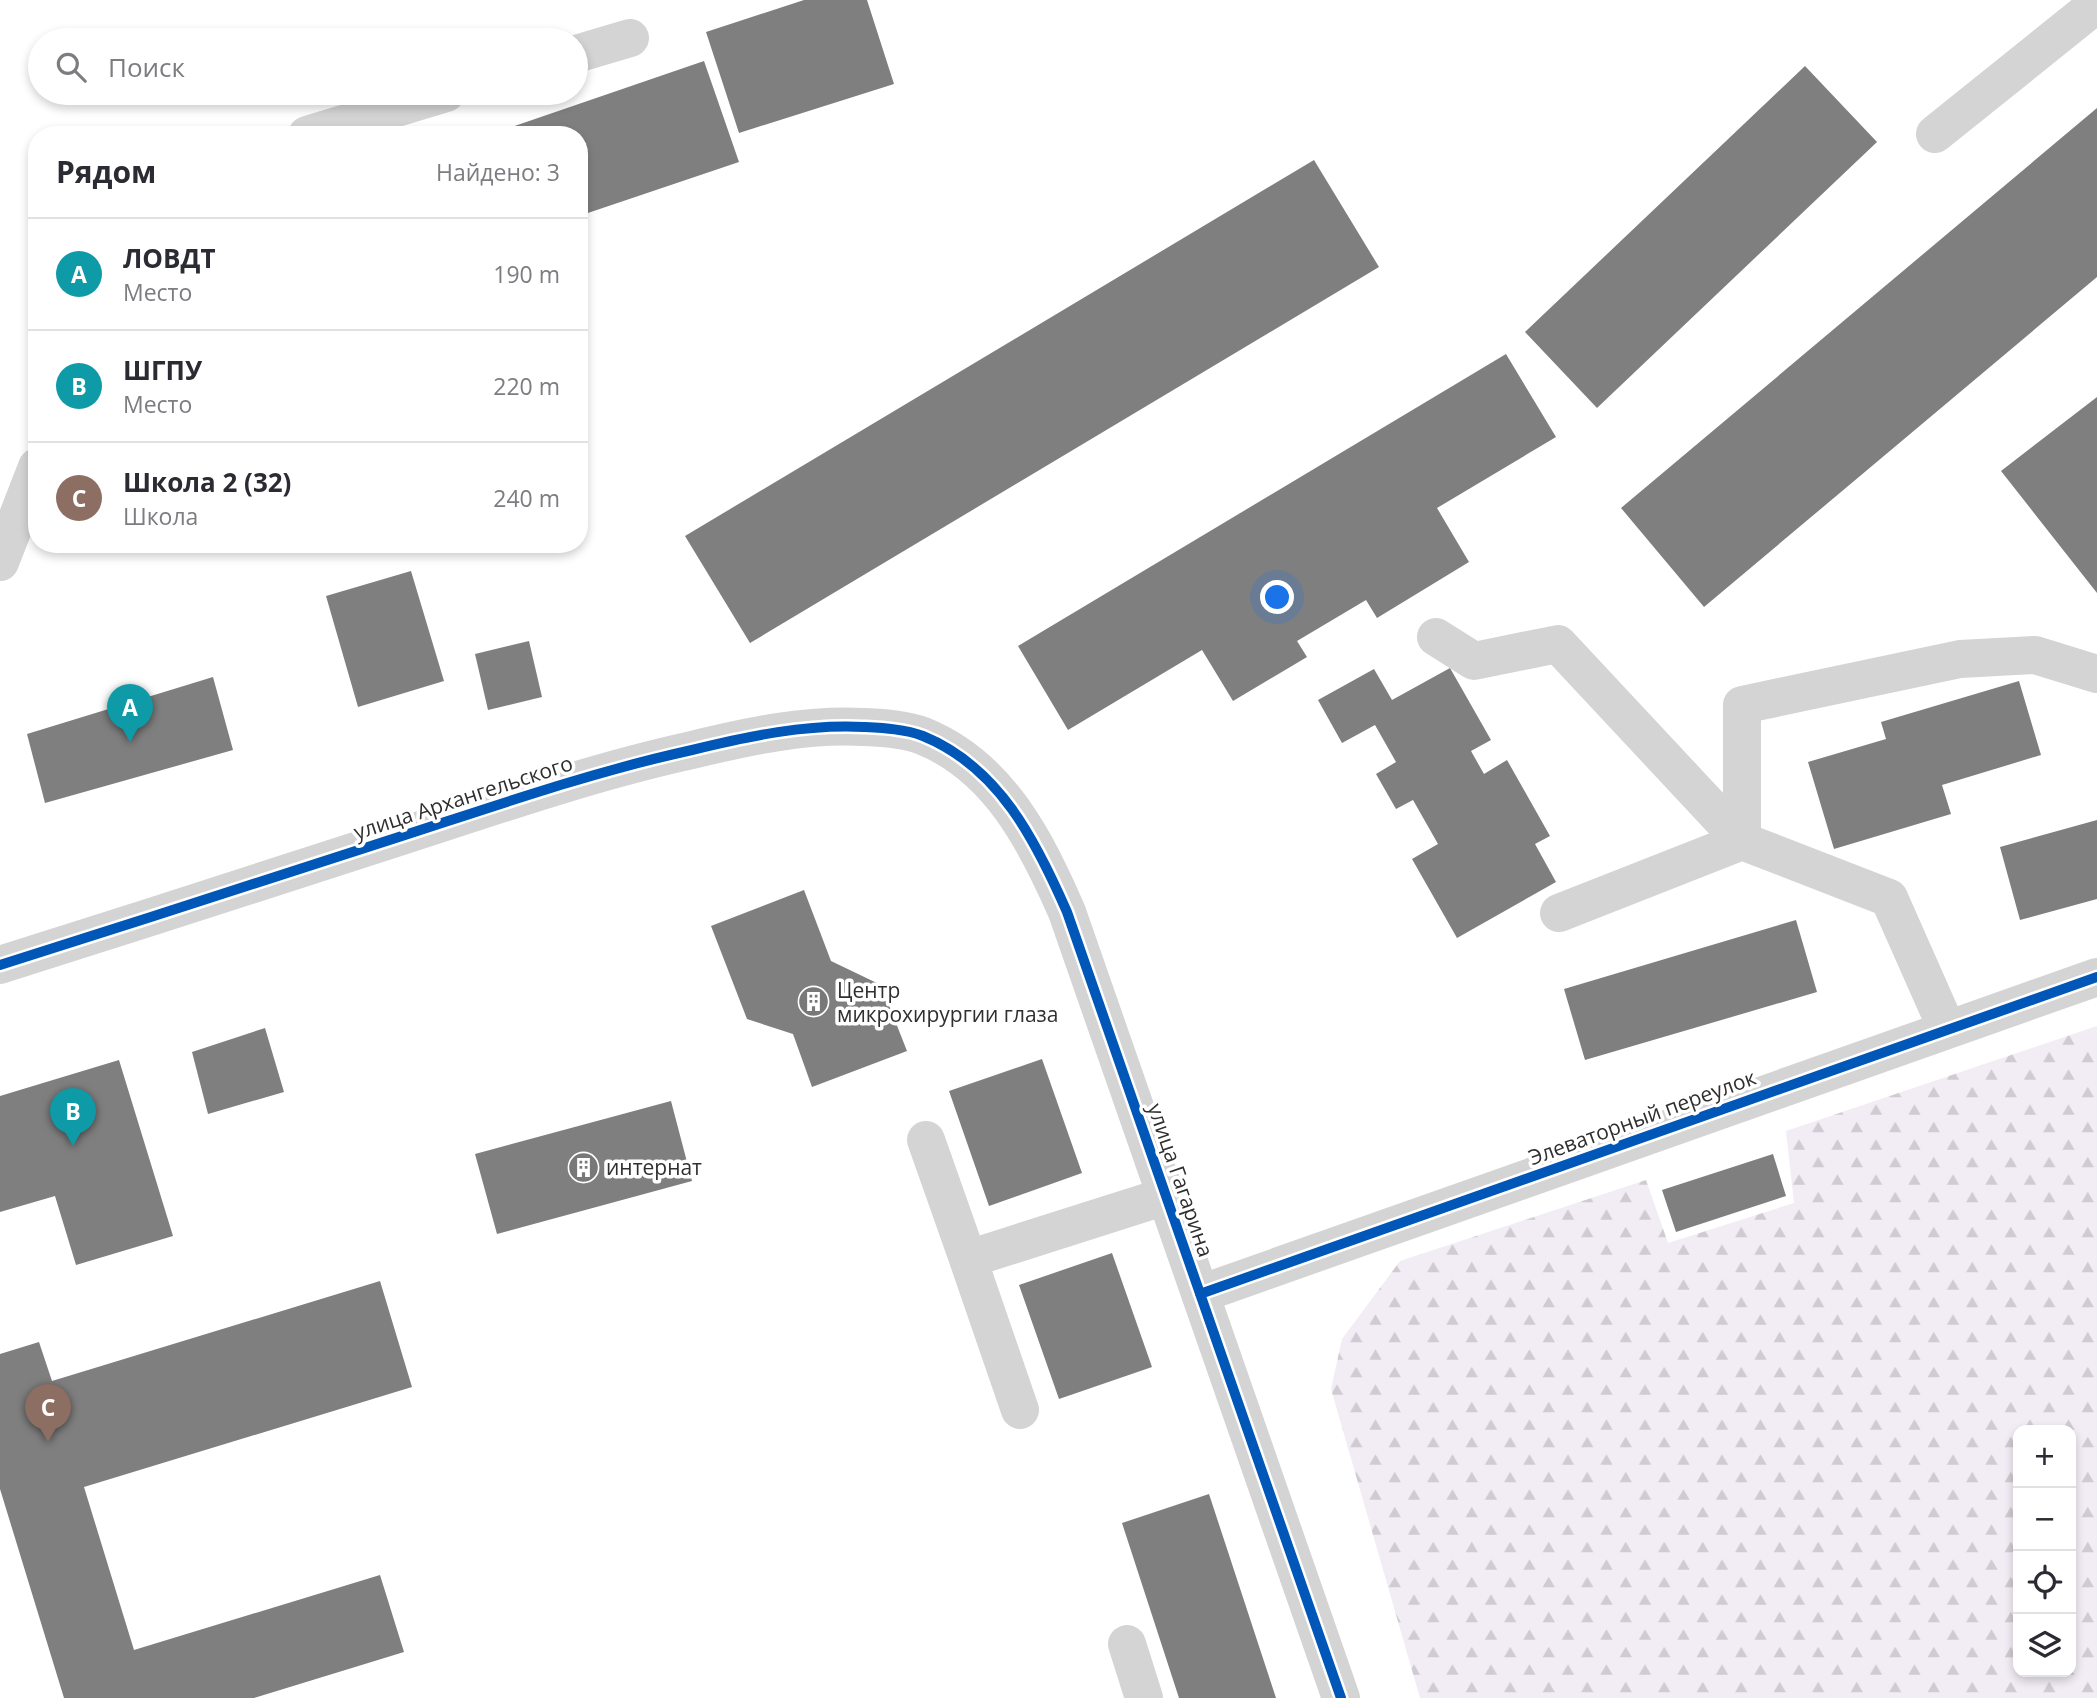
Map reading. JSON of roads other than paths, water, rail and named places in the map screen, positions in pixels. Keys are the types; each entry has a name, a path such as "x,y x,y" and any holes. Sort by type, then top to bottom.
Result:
{"street":[{"path":"1935,134 2097,4"},
{"path":"588,50 630,38"},
{"path":"337,126 406,105"},
{"path":"0,562 28,490"},
{"path":"1436,637 1475,661 1558,644 1742,841 1889,898 1948,1029"},
{"path":"1742,841 1742,705 1961,659 2035,655 2097,674"},
{"name":"улица Архангельского","path":"0,965 625,765 679,752 761,734 829,726 886,728 920,735 946,747"},
{"name":"улица Гагарина","path":"946,747 978,770 1021,819 1067,912 1340,1698"},
{"path":"1559,914 1742,841"},
{"name":"Элеваторный переулок","path":"1200,1294 2097,976"},
{"path":"926,1140 1020,1410"},
{"path":"968,1259 1166,1196"},
{"path":"1127,1644 1144,1698"}],"place":[{"name":"ЛОВДТ","path":"130,742"},
{"name":"Центр микрохирургии глаза","path":"814,1002"},
{"name":"ШГПУ","path":"73,1146"},
{"name":"интернат","path":"583,1167"},
{"name":"Школа 2 (32)","path":"48,1442"}]}
